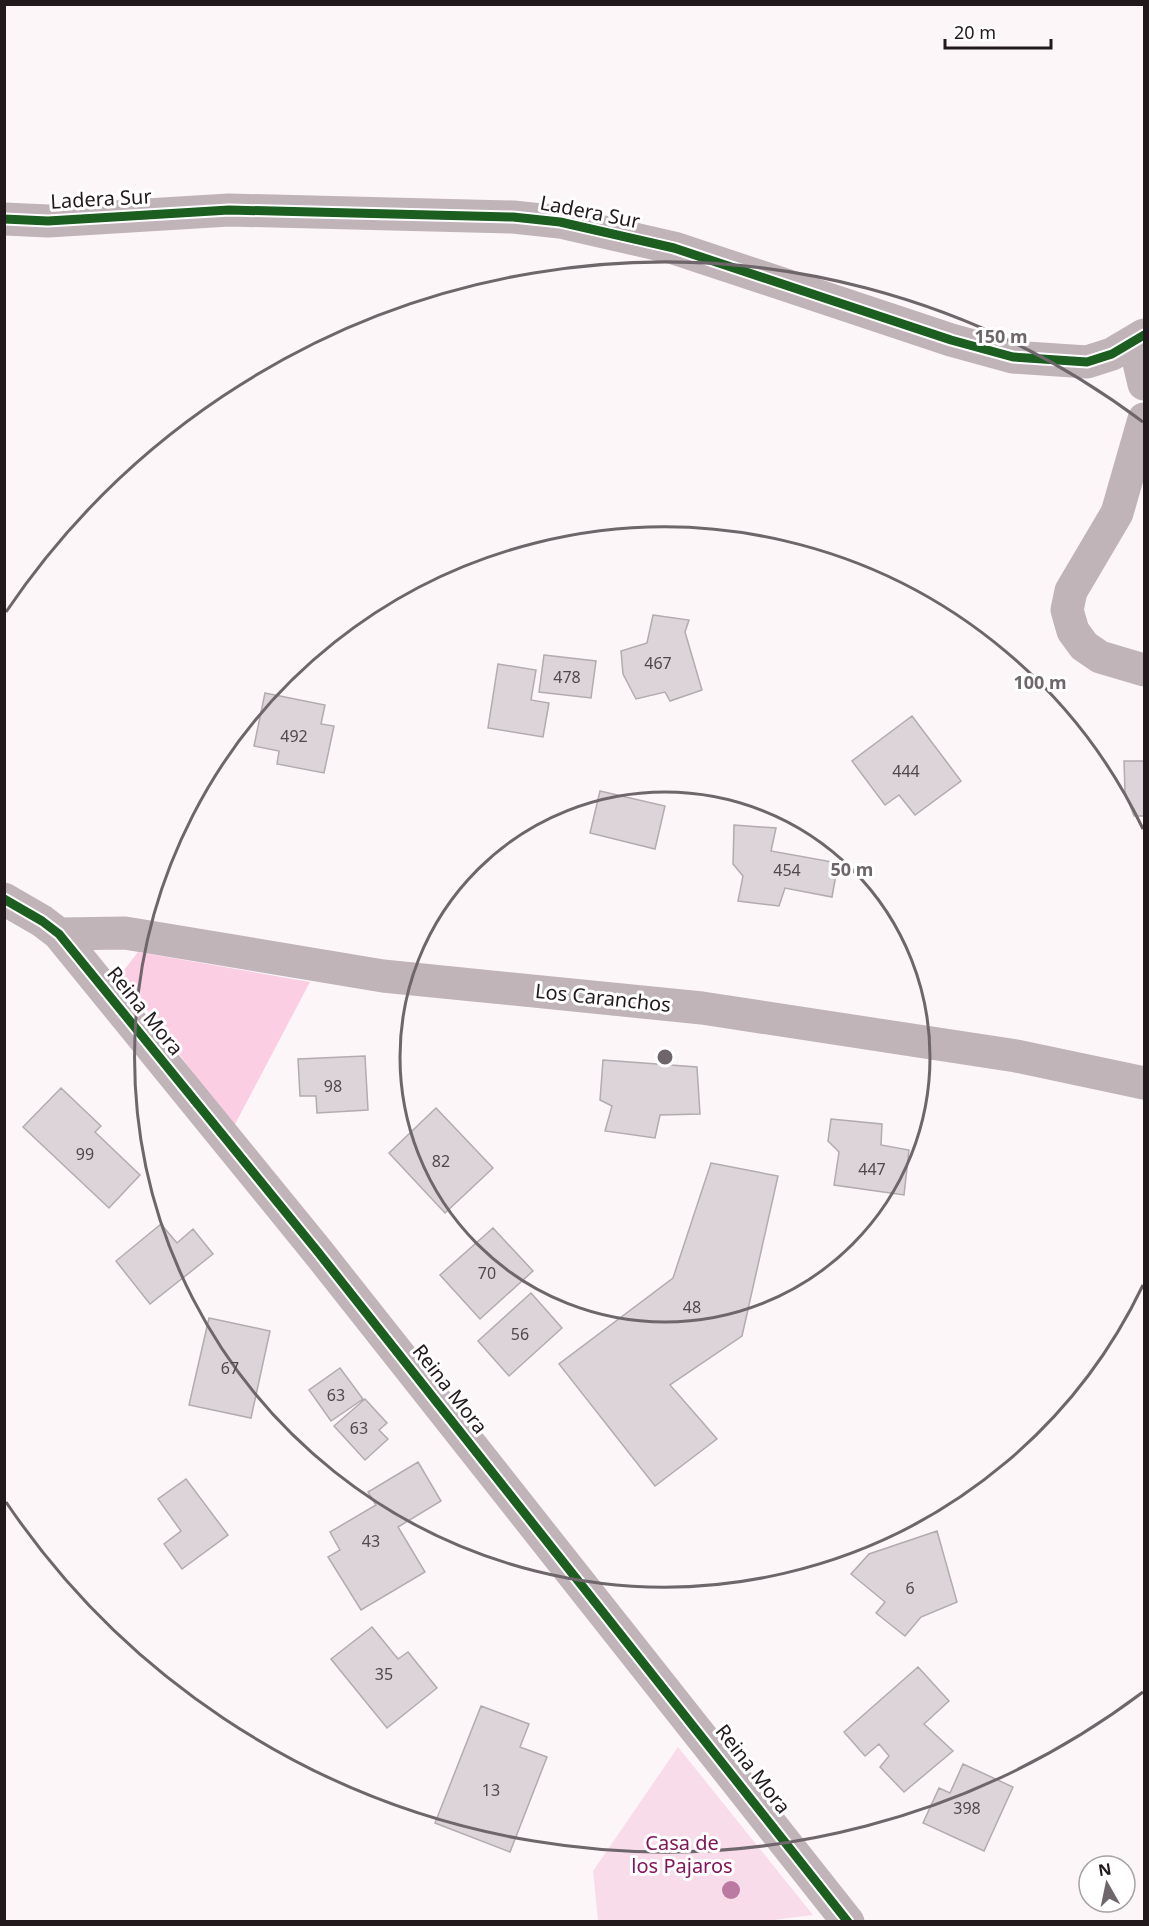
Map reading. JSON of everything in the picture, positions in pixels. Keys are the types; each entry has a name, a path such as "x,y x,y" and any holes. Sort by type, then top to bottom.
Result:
{"street":[{"name":"Ladera Sur","path":"4,219 48,221 229,210 513,217 560,222 674,248 951,340 1013,357 1087,362 1112,354 1139,339"},
{"path":"1139,339 1144,384"},
{"path":"1144,419 1117,513 1071,591 1067,610 1073,631 1084,646 1100,657 1144,670"},
{"name":"Reina Mora","path":"4,899 59,934 318,1252 848,1922"},
{"name":"Los Caranchos","path":"59,934 126,933 383,976 702,1008 1016,1056 1144,1083"}],"green space":[{"name":"Casa de los Pajaros","path":"678,1747 813,1915 758,1922 598,1921 593,1871"}],"shaded area":[{"path":"138,952 310,982 233,1128 121,974"}],"building":[{"path":"653,615 689,620 685,632 702,690 670,701 665,692 636,699 623,674 621,651 647,643"},
{"path":"544,655 596,661 591,698 539,692"},
{"path":"498,664 536,670 531,700 549,703 543,737 488,728"},
{"path":"265,693 325,705 321,724 334,726 324,773 277,764 279,751 254,746"},
{"path":"912,716 961,781 915,815 899,795 885,805 852,761"},
{"path":"1124,761 1144,761 1144,816 1134,816 1125,792"},
{"path":"600,791 665,806 655,849 590,833"},
{"path":"734,825 776,828 771,851 838,863 832,897 785,888 779,906 738,901 743,876 733,864"},
{"path":"365,1056 368,1110 317,1113 316,1096 300,1096 298,1059"},
{"path":"603,1060 697,1067 700,1114 660,1115 655,1138 605,1131 612,1106 600,1100"},
{"path":"61,1088 101,1126 95,1132 140,1175 109,1208 23,1127"},
{"path":"436,1108 493,1168 445,1213 389,1153"},
{"path":"831,1119 882,1124 881,1145 909,1150 904,1195 834,1185 839,1152 828,1141"},
{"path":"711,1163 778,1176 742,1336 670,1385 717,1439 655,1486 559,1364 673,1278"},
{"path":"161,1224 177,1243 193,1229 213,1254 150,1304 116,1261"},
{"path":"493,1228 533,1271 480,1319 440,1275"},
{"path":"531,1293 562,1328 509,1376 478,1341"},
{"path":"209,1318 270,1331 251,1418 189,1405"},
{"path":"340,1368 363,1399 331,1421 309,1390"},
{"path":"365,1399 387,1423 379,1430 388,1439 365,1460 334,1426"},
{"path":"418,1462 441,1501 398,1527 425,1572 361,1610 328,1557 340,1550 330,1532 376,1505 368,1492"},
{"path":"186,1479 228,1535 182,1569 164,1544 181,1531 158,1499"},
{"path":"937,1531 957,1602 921,1617 905,1636 876,1613 885,1602 851,1574 869,1554"},
{"path":"372,1627 398,1659 408,1652 437,1688 387,1728 331,1659"},
{"path":"918,1667 949,1701 924,1724 953,1751 904,1792 880,1767 889,1756 879,1744 865,1756 844,1732"},
{"path":"481,1706 529,1724 520,1747 547,1757 510,1852 435,1823"},
{"path":"963,1764 1013,1787 984,1851 923,1823 939,1788 950,1793"}],"cycle path":[{"path":"4,219 48,221 229,210 513,217 560,222 674,248 951,340 1013,357 1087,362 1112,354 1144,335"},
{"path":"4,899 42,921 59,934 318,1252 848,1922"}]}
